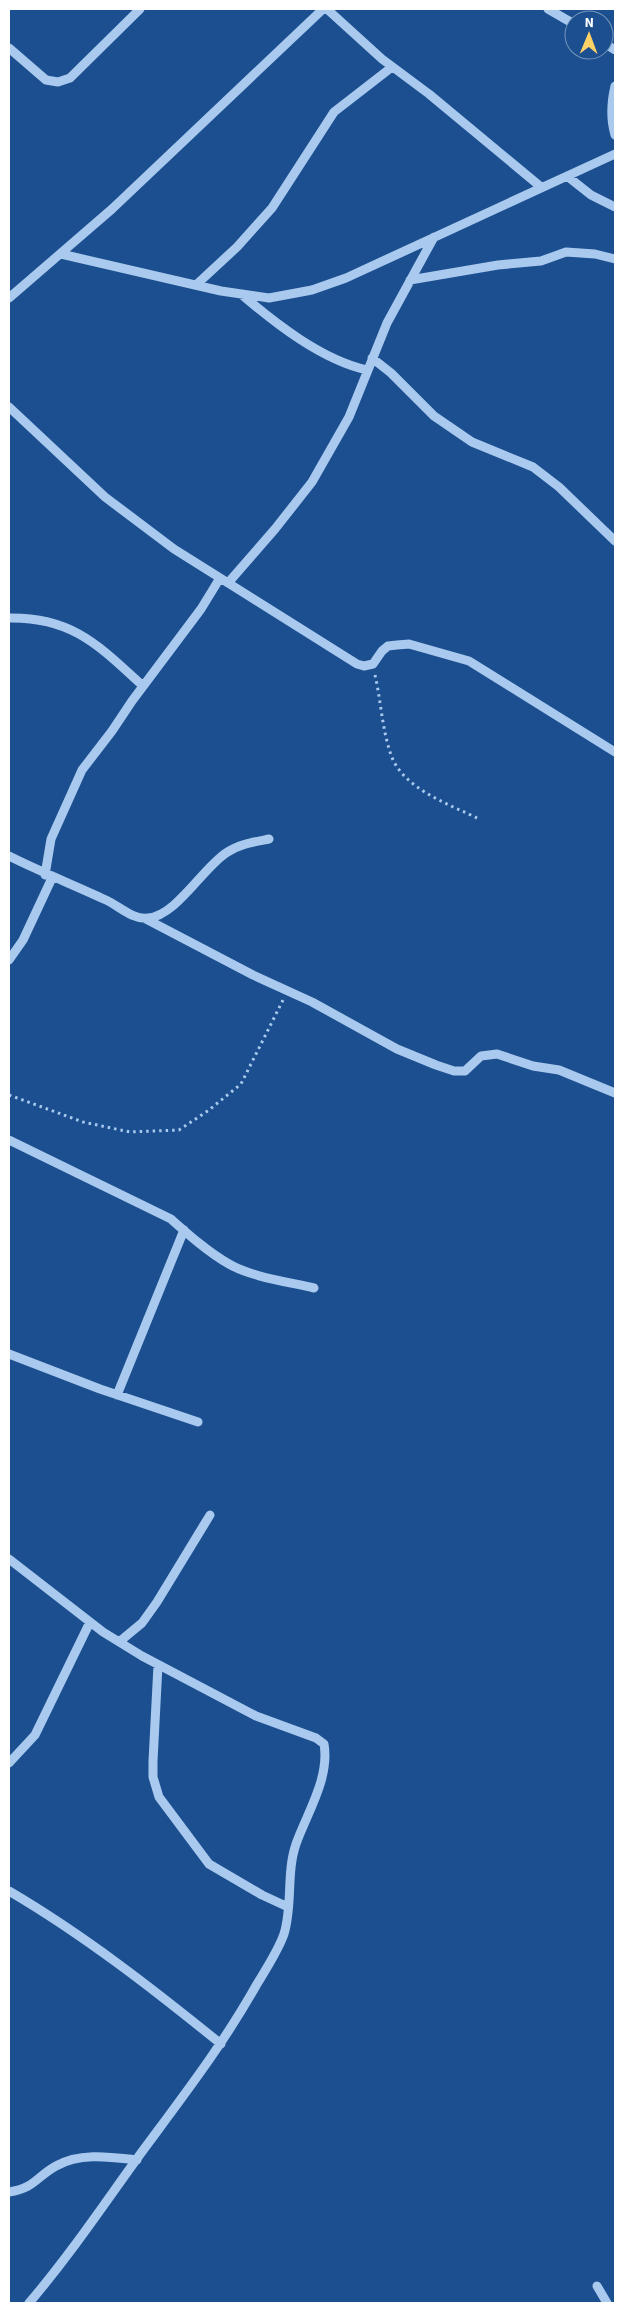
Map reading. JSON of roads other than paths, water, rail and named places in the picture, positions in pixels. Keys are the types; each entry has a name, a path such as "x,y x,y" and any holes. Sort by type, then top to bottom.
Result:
{"street":[{"path":"9,48 46,80 58,82 70,78 140,9"},
{"path":"9,298 112,209 322,9"},
{"path":"326,9 392,67 429,94 542,187"},
{"path":"548,9 564,18"},
{"path":"196,285 237,246 272,208 334,112 392,67"},
{"path":"615,86 612,105 612,124 615,135"},
{"path":"61,254 196,285 269,298 312,290 346,278 615,154"},
{"path":"567,176 591,195 615,207"},
{"path":"9,960 23,940 48,876 51,839 82,770 201,609 224,581 275,529 312,482 349,417 387,323 434,237"},
{"path":"410,280 498,265 541,261 566,252 595,254 615,259"},
{"path":"241,294 267,317 293,334 354,367 367,370"},
{"path":"372,358 391,373 434,416 472,442 534,467 559,487 615,541"},
{"path":"9,407 106,497 174,549 357,664 364,666 373,664 388,646 409,644 470,661 615,752"},
{"path":"9,618 32,619 68,628 92,640 143,686"},
{"path":"9,856 48,876 107,901 138,918 146,919 156,917 168,911 225,854 243,844 269,839"},
{"path":"146,919 397,1049 454,1071 466,1071 481,1056 498,1054 533,1066 559,1070 615,1093"},
{"path":"9,1140 164,1215 230,1265 248,1272 314,1288"},
{"path":"117,1395 184,1230"},
{"path":"9,1354 117,1395 198,1422"},
{"path":"119,1642 142,1623 188,1554 210,1516"},
{"path":"9,1559 90,1622 119,1642 158,1665 256,1716 316,1738 324,1744 326,1754 321,1780 295,1846 290,1871 284,1934 234,2025 221,2044 55,2273 29,2303"},
{"path":"9,1763 35,1735 90,1622"},
{"path":"158,1665 153,1777 160,1797 209,1864 255,1891 288,1907"},
{"path":"9,1891 72,1930 221,2044"},
{"path":"9,2192 29,2187 56,2166 76,2158 102,2157 137,2160"},
{"path":"597,2286 607,2303"}]}
